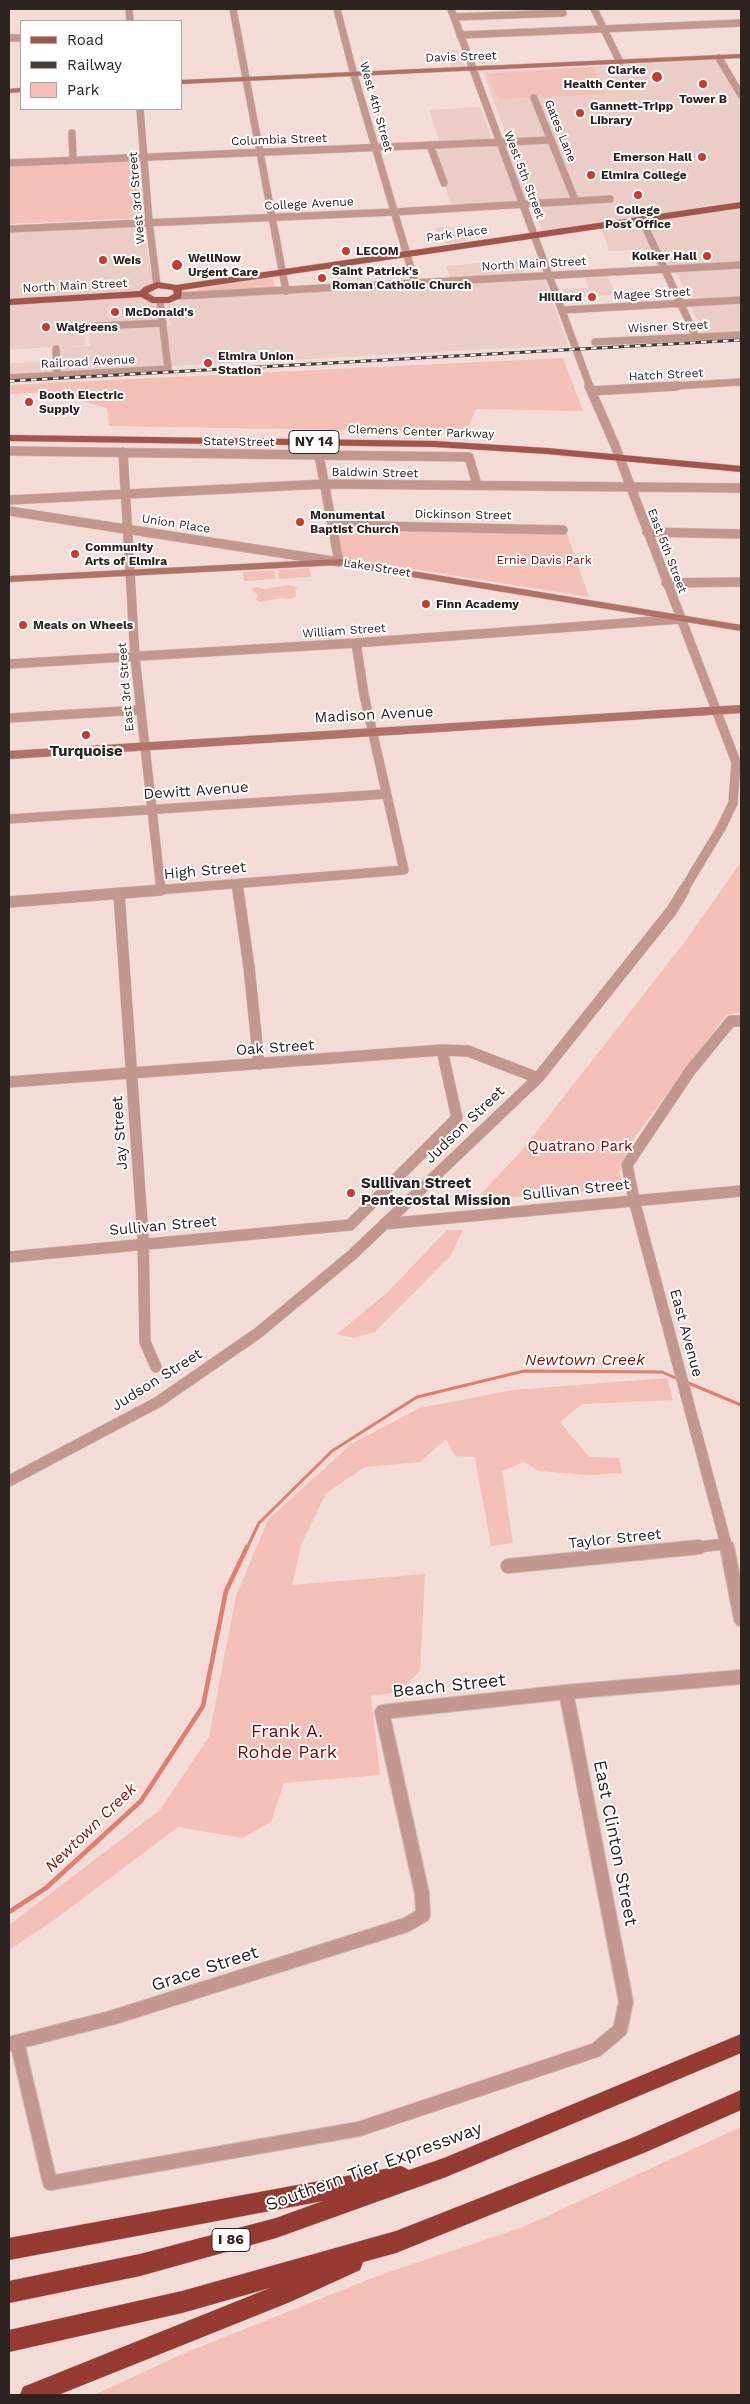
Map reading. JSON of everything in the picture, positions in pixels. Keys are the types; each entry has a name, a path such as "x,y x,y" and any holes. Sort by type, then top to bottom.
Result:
{"highway":[{"name":"Southern Tier Expressway","path":"9,2292 140,2265 276,2228 446,2167 741,2043"},
{"path":"31,2395 282,2294 396,2242 639,2145 741,2100"},
{"path":"9,2249 446,2167"},
{"path":"9,2341 182,2302 396,2242"}],"main road":[{"name":"Park Place","path":"177,292 406,254 741,205"},
{"path":"157,285 177,292 160,301 148,299 143,294 147,289 157,285"},
{"name":"North Main Street","path":"9,302 143,294"},
{"name":"Clemens Center Parkway","path":"9,432 444,437 618,454 741,469"},
{"name":"Clemens Center Parkway","path":"9,438 435,444 741,462"}],"street":[{"path":"232,9 286,291"},
{"name":"West 4th Street","path":"337,9 406,254"},
{"name":"West 5th Street","path":"451,9 522,204 536,236 548,276 577,348"},
{"path":"594,9 620,62"},
{"path":"454,17 562,11"},
{"path":"460,35 741,23"},
{"name":"Davis Street","path":"182,82 741,56"},
{"path":"719,58 741,95"},
{"name":"Gates Lane","path":"534,98 575,200"},
{"name":"West 3rd Street","path":"140,110 149,222 157,285"},
{"path":"72,133 73,160"},
{"name":"Columbia Street","path":"9,163 551,140"},
{"path":"430,145 444,183"},
{"name":"College Avenue","path":"9,229 394,212 610,199"},
{"path":"642,220 696,337"},
{"path":"406,254 415,282"},
{"name":"North Main Street","path":"177,292 286,291 415,282 741,265"},
{"name":"Magee Street","path":"563,310 741,300"},
{"path":"78,327 163,323 160,301"},
{"name":"Railroad Avenue","path":"9,378 168,368 163,323"},
{"name":"Wisner Street","path":"595,342 741,335"},
{"name":"East 5th Street","path":"577,348 591,391 618,454 736,762"},
{"path":"56,349 57,375"},
{"name":"Hatch Street","path":"591,391 741,382"},
{"name":"State Street","path":"9,451 469,458 477,486"},
{"name":"East 3rd Street","path":"124,452 124,493 134,657 161,890"},
{"path":"319,455 339,562"},
{"name":"Baldwin Street","path":"9,500 325,484 741,488"},
{"name":"Union Place","path":"9,511 339,562"},
{"name":"Dickinson Street","path":"332,525 563,530"},
{"path":"647,532 741,534"},
{"name":"Lake Street","path":"9,579 339,562 741,628"},
{"path":"666,583 741,582"},
{"name":"William Street","path":"9,664 356,643 680,619"},
{"path":"356,643 364,695 386,794"},
{"name":"Madison Avenue","path":"9,755 144,745 741,709"},
{"path":"9,718 140,710"},
{"name":"Judson Street","path":"9,1481 158,1402 223,1358 291,1308 352,1255 538,1078 672,910 692,879 722,828 733,802 736,762"},
{"name":"Dewitt Avenue","path":"9,819 151,808 386,794"},
{"name":"High Street","path":"9,902 404,870 386,794"},
{"path":"237,884 249,967 259,1064"},
{"name":"Jay Street","path":"119,894 144,1243 145,1342 156,1367"},
{"name":"East Avenue","path":"741,1021 731,1022 690,1071 666,1104 628,1165 634,1200 726,1544 741,1619"},
{"name":"Oak Street","path":"9,1082 442,1050 468,1051 538,1078"},
{"name":"Sullivan Street","path":"9,1257 350,1225 457,1118 442,1050"},
{"name":"Sullivan Street","path":"384,1224 741,1191"},
{"name":"Taylor Street","path":"508,1566 726,1544"},
{"name":"Beach Street","path":"409,1922 423,1915 422,1894 382,1712 566,1692 741,1677"},
{"name":"East Clinton Street","path":"13,2043 50,2183 359,2129 596,2050 620,2030 626,2002 566,1692"},
{"name":"Grace Street","path":"13,2043 111,2018 406,1925 409,1922"}],"shaded area":[{"path":"459,50 465,66 450,66 444,51"},
{"name":"Elmira College","path":"717,60 741,102 741,334 703,335 677,273 661,274 648,249 609,251 599,222 542,231 531,203 452,208 432,147 509,142 483,72"},
{"path":"480,107 492,140 440,142 429,110"},
{"path":"143,226 160,323 84,329 86,345 67,347 90,346 89,330 171,326 167,304 177,303 185,298 452,284 446,266 519,259 527,280 544,279 568,345 9,375 9,363 53,361 52,347 9,350 9,231"},
{"path":"454,227 467,241 447,244 435,228"},
{"path":"608,277 615,295 566,297 563,289 588,288 585,278"}],"green space":[{"path":"593,67 606,94 498,99 487,74"},
{"path":"137,161 140,218 9,224 9,166"},
{"path":"273,277 275,288 198,292 198,289"},
{"path":"563,358 583,411 476,409 466,432 109,426 107,408 53,392 9,394 9,385"},
{"name":"Ernie Davis Park","path":"332,525 566,531 589,597 338,557"},
{"path":"309,568 311,577 279,579 278,570"},
{"path":"274,570 275,579 244,581 243,572"},
{"path":"289,585 298,588 295,590 296,596 290,599 282,598 259,602 256,599 258,595 252,590 255,587 265,589"},
{"name":"Quatrano Park","path":"741,862 741,1012 726,1015 635,1137 619,1168 622,1189 492,1199 481,1194 523,1149 684,943"},
{"path":"447,1230 463,1230 451,1255 375,1332 354,1338 337,1334 388,1292"},
{"name":"Frank A. Rohde Park","path":"667,1378 673,1400 582,1404 560,1422 589,1457 619,1458 622,1473 589,1475 539,1471 524,1462 502,1471 513,1543 491,1546 475,1457 455,1456 446,1439 420,1462 365,1467 326,1493 301,1545 292,1585 425,1574 420,1671 398,1692 371,1696 380,1775 284,1783 271,1822 242,1838 178,1827 54,1920 9,1950 9,1925 160,1810 209,1737 236,1596 268,1520 351,1444 420,1408 513,1390"},
{"path":"741,2127 741,2395 94,2395 187,2352 380,2275 523,2227"}],"waterway":[{"name":"Newtown Creek","path":"247,1548 259,1523 332,1451 417,1397 524,1371 662,1372 678,1379"},
{"name":"Newtown Creek","path":"686,1382 741,1405"},
{"name":"Newtown Creek","path":"9,1912 46,1888 141,1801 203,1706 226,1591 247,1547"}],"railway":[{"path":"9,381 741,340"}],"place":[{"name":"Clarke Health Center","path":"657,77"},
{"name":"Tower B","path":"703,84"},
{"name":"Gannett-Tripp Library","path":"580,113"},
{"name":"Emerson Hall","path":"702,157"},
{"name":"Elmira College","path":"591,175"},
{"name":"College Post Office","path":"638,195"},
{"name":"LECOM","path":"346,251"},
{"name":"Kolker Hall","path":"707,256"},
{"name":"Weis","path":"103,260"},
{"name":"WellNow Urgent Care","path":"177,265"},
{"name":"Saint Patrick's Roman Catholic Church","path":"322,278"},
{"name":"Hilliard","path":"592,297"},
{"name":"McDonald's","path":"115,312"},
{"name":"Walgreens","path":"46,327"},
{"name":"Elmira Union Station","path":"208,363"},
{"name":"Booth Electric Supply","path":"29,402"},
{"name":"Monumental Baptist Church","path":"300,522"},
{"name":"Community Arts of Elmira","path":"75,554"},
{"name":"Finn Academy","path":"426,604"},
{"name":"Meals on Wheels","path":"23,625"},
{"name":"Turquoise","path":"86,735"},
{"name":"Sullivan Street Pentecostal Mission","path":"351,1193"}]}
